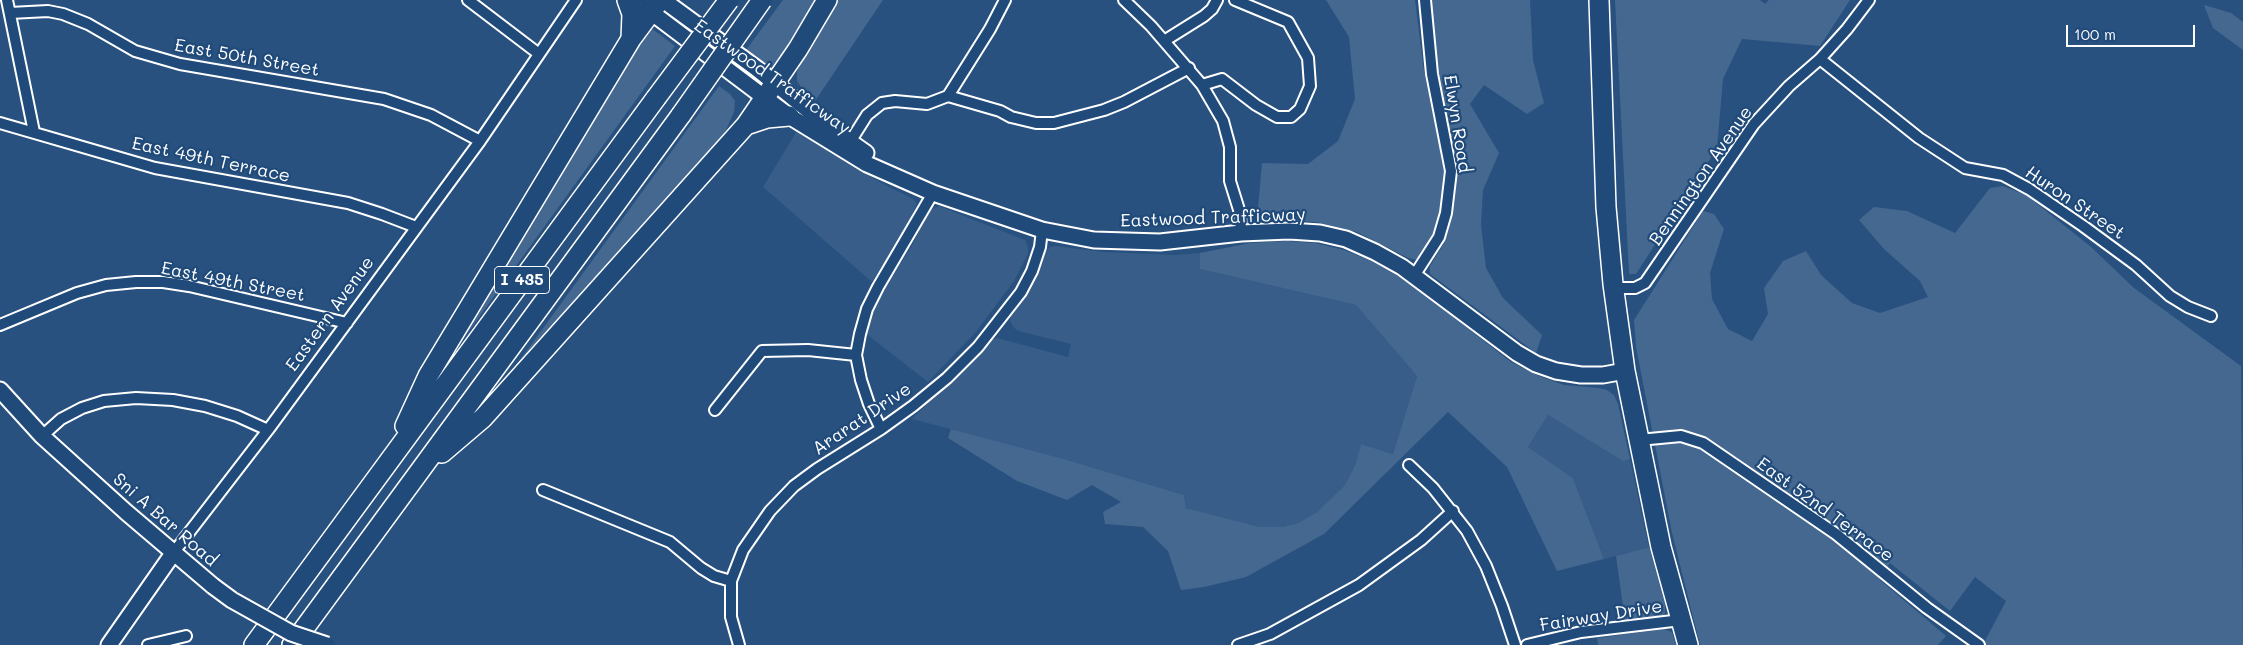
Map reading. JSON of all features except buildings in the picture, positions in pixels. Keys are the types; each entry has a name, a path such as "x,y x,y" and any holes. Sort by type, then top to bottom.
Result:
{"highway":[{"path":"627,0 632,14 631,39"},
{"name":"I 435","path":"254,645 729,0"},
{"name":"I 435","path":"292,645 681,116 762,0"},
{"path":"418,473 483,418 746,125 776,84 827,0"},
{"path":"1599,0 1606,207 1625,371 1661,547 1688,645"},
{"path":"388,462 428,376 631,39 658,4"},
{"path":"746,125 767,118 789,116"}],"main road":[{"name":"Eastwood Trafficway","path":"635,0 658,4 776,84 893,174"},
{"name":"Eastwood Trafficway","path":"658,4 764,99 867,164 893,174 933,194 1042,230 1094,240 1160,242 1241,233 1289,231 1320,234 1346,240 1375,252 1414,276 1518,353 1536,364 1556,371 1581,375 1602,375 1625,371"},
{"name":"Sni A Bar Road","path":"0,390 11,405 42,436 212,586 232,600 291,633 327,645"},
{"name":"Eastern Avenue","path":"109,645 174,552"}],"street":[{"path":"7,0 34,132"},
{"path":"468,0 539,54"},
{"name":"Eastern Avenue","path":"174,552 268,430 480,141 576,0"},
{"path":"948,96 1005,0"},
{"path":"1124,0 1189,68 1202,85 1223,121 1230,147 1230,182 1240,213 1241,233"},
{"path":"1164,41 1204,16 1217,0"},
{"path":"1202,85 1222,79 1256,105 1277,117 1291,118 1300,109 1306,98 1310,86 1308,58 1288,22 1235,0"},
{"name":"Elwyn Road","path":"1414,276 1438,237 1446,213 1451,171 1432,74 1424,0"},
{"name":"Bennington Avenue","path":"1614,288 1635,288 1645,283 1754,124 1789,86 1820,59 1847,29 1869,0"},
{"name":"East 50th Street","path":"10,13 48,11 63,14 88,24 134,51 180,64 384,99 430,115 480,141"},
{"name":"Huron Street","path":"1820,59 1919,138 1965,168 2003,175 2029,189 2084,226 2136,265 2170,296 2188,307 2211,316"},
{"path":"850,142 867,115 882,103 895,101 927,104 948,96 1000,111 1011,117 1036,123 1054,123 1104,110 1124,102 1189,68"},
{"name":"East 49th Terrace","path":"0,123 155,168 348,203 416,227"},
{"path":"881,429 869,404 861,380 856,355 867,310 878,287 933,194"},
{"name":"Ararat Drive","path":"739,645 731,617 731,581 743,550 770,511 794,486 817,469 881,429 947,378 978,347 1021,292 1040,248 1042,230"},
{"name":"East 49th Street","path":"0,325 77,293 106,286 136,282 163,282 189,286 347,323"},
{"path":"715,410 762,351 808,350 856,355"},
{"path":"42,436 61,419 82,408 104,401 136,398 173,400 205,406 237,416 268,430"},
{"name":"East 52nd Terrace","path":"1639,440 1681,436 1703,443 1836,534 1927,608 1979,645"},
{"path":"1409,465 1452,512 1467,532 1486,566 1515,645"},
{"path":"543,490 670,542 701,568 714,576 731,581"},
{"path":"1238,645 1270,634 1359,584 1421,540 1452,512"},
{"name":"Fairway Drive","path":"1527,645 1582,632 1681,620"},
{"path":"148,645 186,636"}],"shaded area":[{"path":"783,0 821,0 779,73 746,50"},
{"path":"835,0 883,0 813,104 797,81 797,71"},
{"path":"1326,0 1415,0 1424,71 1444,168 1444,198 1436,230 1417,260 1408,258 1357,232 1316,222 1257,219 1262,163 1308,164 1338,141 1355,99 1349,37"},
{"path":"1430,0 1530,0 1533,60 1544,103 1527,114 1484,85 1470,104 1499,153 1483,190 1481,225 1486,268 1503,298 1542,335 1536,353 1430,274 1430,266 1443,245 1454,203 1458,173 1437,73"},
{"path":"1615,0 1760,0 1765,4 1769,0 1850,0 1820,46 1742,39 1723,79 1717,148 1636,274 1629,274"},
{"path":"2204,5 2231,13 2243,22 2243,50 2213,28"},
{"path":"647,25 675,46 451,356"},
{"path":"719,86 730,94 735,101 734,112 726,130 697,171 504,382"},
{"path":"798,129 841,159 917,203 903,234 872,282 763,187"},
{"path":"2003,186 2026,195 2090,246 2134,288 2241,366 2243,645 1985,645 1986,639 2006,601 1975,577 1950,611 1890,563 1879,579 1946,636 1938,645 1700,645 1672,533 1636,347 1634,320 1703,211 1714,214 1724,229 1710,273 1712,299 1728,329 1752,341 1768,314 1764,288 1783,261 1806,251 1821,275 1852,303 1880,313 1928,297 1920,281 1884,249 1859,220 1874,207 1907,211 1955,233 1990,188"},
{"path":"939,206 1025,240 1028,246 1028,254 1014,281 976,332 928,382 865,333 879,297 913,244 925,218 930,210"},
{"path":"1286,241 1315,243 1344,250 1369,260 1395,273 1416,288 1511,362 1539,376 1564,385 1599,388 1607,390 1614,395 1618,404 1630,459 1623,461 1548,415 1528,447 1573,478 1604,559 1557,571 1507,467 1448,412 1324,534 1246,577 1204,587 1181,590 1168,551 1143,527 1105,524 1103,512 1121,502 1092,485 1067,500 1017,481 948,438 951,429 1064,459 1184,495 1186,508 1260,527 1283,527 1300,522 1317,512 1345,485 1355,465 1361,444 1393,454 1417,376 1356,305 1200,269 1200,253 1250,243"},
{"path":"1056,246 1104,252 1175,255 1200,253 1200,269 1356,305 1417,376 1393,454 1361,444 1355,465 1345,485 1317,512 1300,522 1283,527 1260,527 1186,508 1184,495 1064,459 912,419 991,340 997,338 1068,357 1071,344 1018,331 1010,321 1011,315 1037,277 1045,253 1050,247"},
{"path":"1548,415 1623,460 1630,459 1649,547 1604,559 1573,478 1528,447"},
{"path":"1649,547 1665,604 1665,613 1661,617 1625,621 1616,556"},
{"path":"1664,629 1672,632 1676,645 1598,645 1597,638"}]}
